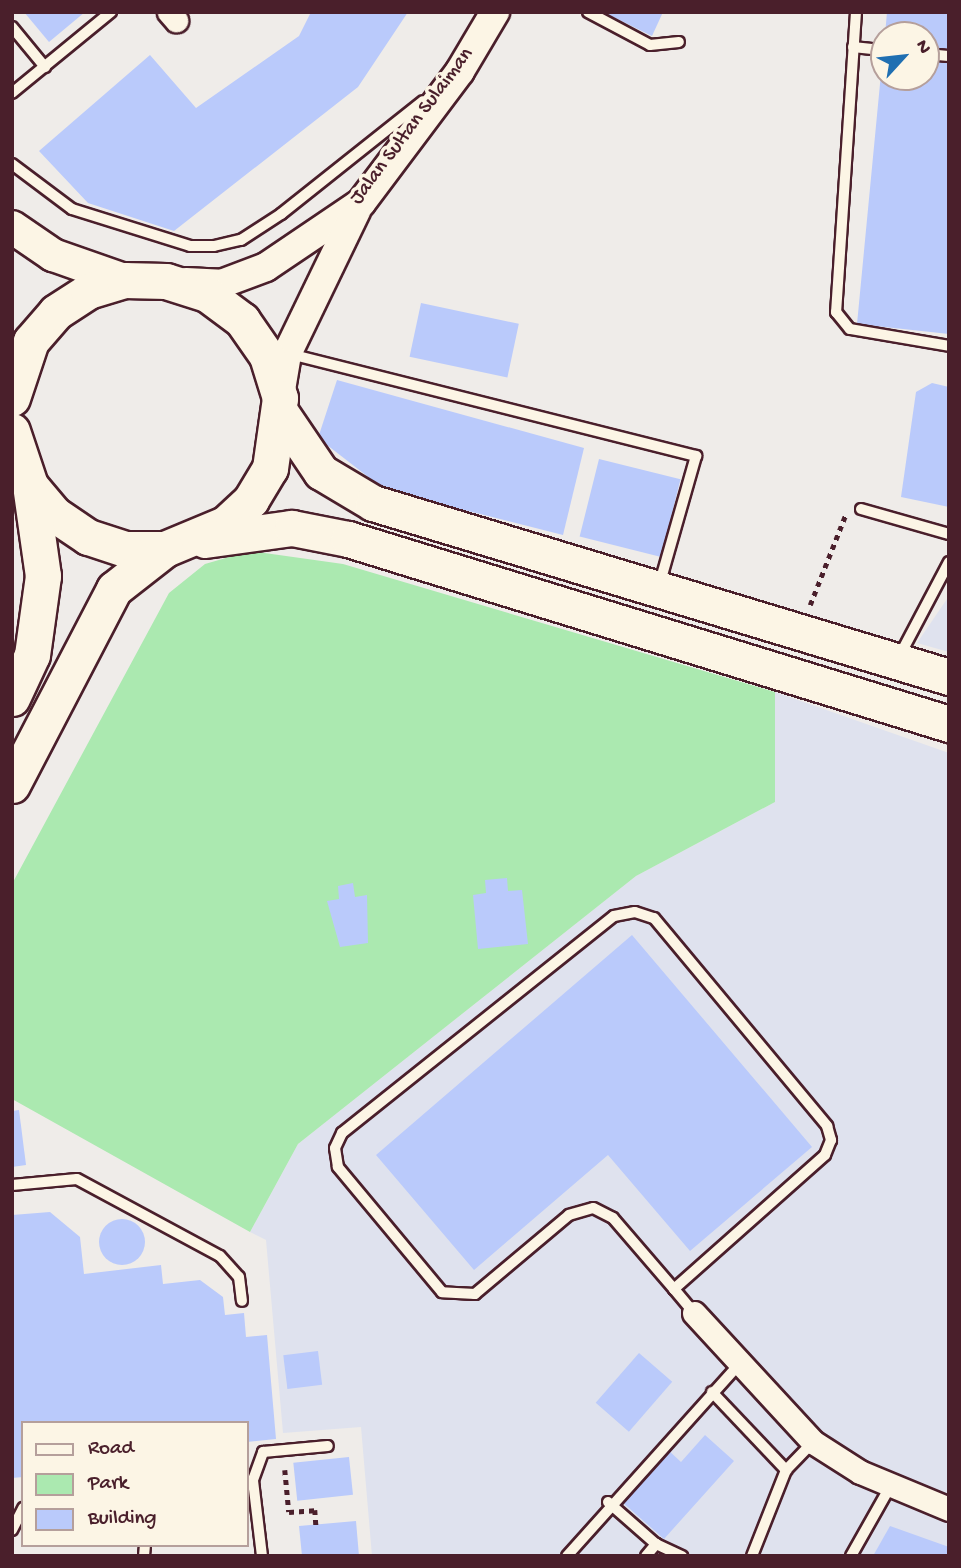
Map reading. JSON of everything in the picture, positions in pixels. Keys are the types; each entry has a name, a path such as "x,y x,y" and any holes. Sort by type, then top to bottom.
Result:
{"main road":[{"path":"12,227 53,255 124,281"},
{"path":"13,381 31,341 56,312 88,291 124,281 166,281 207,294 242,320 267,356 279,404 321,472 373,503 949,677"},
{"path":"12,785 114,589 251,500 270,468 279,404"},
{"path":"12,431 30,485 43,576 32,655 12,698"},
{"path":"30,485 55,515 88,537 125,549 179,545 292,528 348,539 949,724"}],"street":[{"name":"Jalan Sultan Sulaiman","path":"166,281 221,284 267,267 361,203 460,71 495,12"},
{"path":"279,404 287,354 321,272 361,203"},
{"path":"694,1313 813,1442 891,1485 949,1508"}],"lane":[{"path":"12,93 111,12"},
{"path":"588,12 650,45 679,42"},
{"path":"856,12 836,312 850,329 949,346"},
{"path":"12,27 45,67"},
{"path":"853,47 870,49"},
{"path":"12,164 72,209 190,246 214,246 242,240 281,214 460,71"},
{"path":"287,354 696,456 657,589"},
{"path":"861,509 949,534"},
{"path":"897,661 949,562"},
{"path":"674,1289 825,1155 831,1140 827,1126 654,918 635,912 614,916 342,1133 335,1149 338,1167 442,1292 475,1294 569,1215 593,1208 613,1219 694,1313"},
{"path":"12,1185 77,1179 220,1256 239,1277 242,1301"},
{"path":"567,1556 608,1502 740,1363"},
{"path":"712,1392 786,1470"},
{"path":"752,1556 786,1470 813,1442"},
{"path":"262,1556 250,1481 263,1452 328,1447"},
{"path":"851,1556 891,1485"},
{"path":"608,1502 656,1544 682,1556"},
{"path":"12,1530 18,1508"},
{"path":"646,1556 656,1544"}],"path":[{"path":"800,632 840,521 861,509"},
{"path":"285,1470 289,1512 315,1510 316,1525"}],"shaded area":[{"path":"949,596 949,652 917,643"},
{"path":"775,692 949,753 949,1556 372,1556 361,1427 283,1433 266,1240 250,1232 298,1144 636,876 775,802"}],"green space":[{"path":"250,551 343,564 775,692 775,802 636,876 298,1144 250,1232 12,1099 12,884 169,593 205,564"}],"building":[{"path":"24,12 85,12 49,42"},
{"path":"311,12 408,12 358,87 174,231 88,203 39,151 150,55 196,108 299,36"},
{"path":"603,12 663,12 652,36"},
{"path":"887,12 949,12 949,334 857,324 879,91 940,91 940,21 886,21"},
{"path":"421,303 519,324 507,378 410,357"},
{"path":"337,380 584,448 563,535 385,490 318,438"},
{"path":"932,383 949,387 949,507 901,497 916,392"},
{"path":"599,459 681,479 661,557 580,537"},
{"path":"507,878 508,891 522,890 528,944 478,949 473,895 486,893 485,880"},
{"path":"353,883 355,897 367,895 368,943 340,947 327,901 339,899 338,886"},
{"path":"632,935 812,1147 690,1251 608,1155 474,1270 376,1155"},
{"path":"19,1110 26,1165 12,1167 12,1111"},
{"path":"50,1212 80,1237 84,1274 161,1265 163,1284 200,1280 223,1297 225,1315 244,1313 246,1337 267,1335 276,1439 248,1442 248,1421 21,1421 21,1477 12,1478 12,1215"},
{"path":"122,1219 138,1226 145,1242 138,1258 122,1265 106,1258 99,1242 106,1226"},
{"path":"318,1351 322,1385 287,1389 283,1355"},
{"path":"639,1353 672,1382 629,1432 596,1403"},
{"path":"705,1435 734,1461 664,1539 621,1501 667,1449 681,1462"},
{"path":"349,1457 353,1495 297,1501 293,1463"},
{"path":"356,1521 359,1556 302,1556 299,1526"},
{"path":"890,1526 949,1547 949,1556 873,1556"}]}
